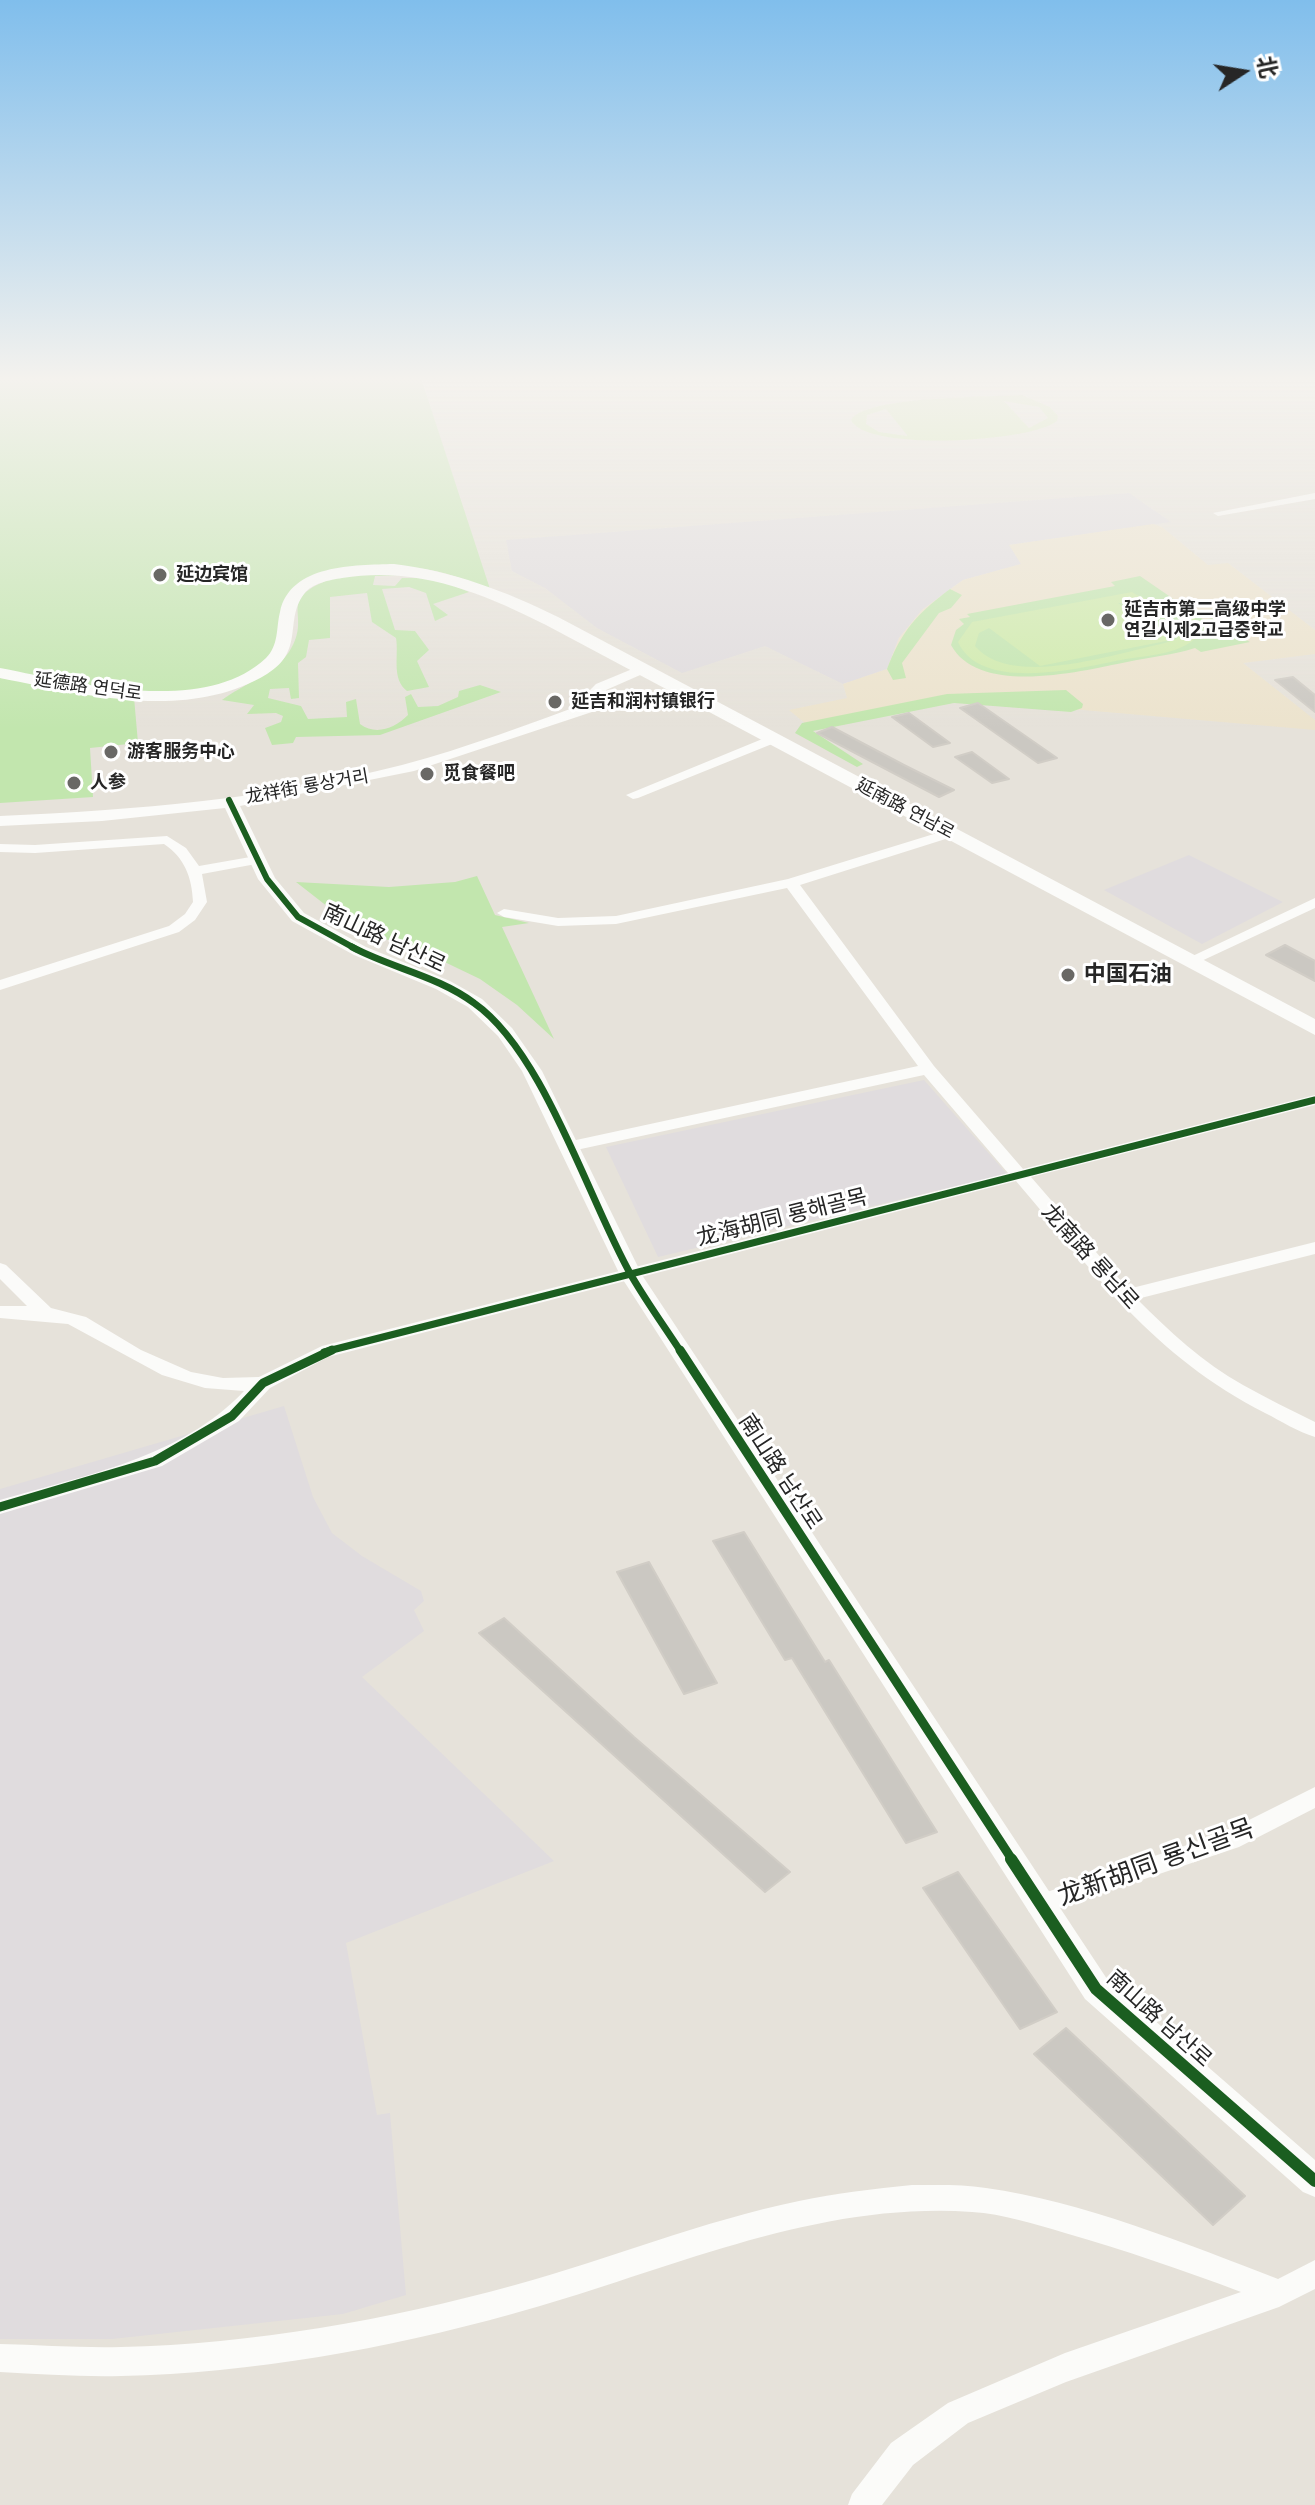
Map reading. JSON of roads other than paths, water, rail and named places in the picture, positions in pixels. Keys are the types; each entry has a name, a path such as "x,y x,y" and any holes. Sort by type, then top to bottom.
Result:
{"main road":[{"name":"延德路 연덕로","path":"0,673 129,695 200,691 239,680 273,661 286,644 289,606 295,595 302,586 319,579 360,570 417,570 451,577 492,594"},
{"name":"延南路 연남로","path":"492,594 684,691 1315,1028"}],"street":[{"path":"1218,513 1315,496"},
{"path":"603,703 597,695 601,687 642,669"},
{"name":"龙祥街 룡상거리","path":"0,821 123,813 229,800 407,768 603,703 641,707 684,691"},
{"path":"633,795 772,739"},
{"name":"南山路 남산로","path":"229,800 256,860 298,917 360,951 443,985 475,1003 505,1032 532,1071 631,1275 1038,1905 1096,1989 1315,2181"},
{"path":"504,913 558,922 616,920 791,883 950,833"},
{"path":"0,848 35,849 160,839 182,849 197,880 200,902 190,917 174,929 0,985"},
{"path":"192,871 256,860"},
{"name":"龙南路 룡남로","path":"791,883 928,1069 1124,1296 1164,1337 1200,1366 1234,1389 1315,1430"},
{"path":"1190,961 1313,904"},
{"path":"567,1147 928,1069"},
{"name":"龙海胡同 룡해골목","path":"263,1383 322,1352 1315,1100"},
{"path":"1124,1296 1315,1248"},
{"path":"0,1269 44,1312"},
{"path":"0,1312 44,1312 77,1320 163,1371 199,1381 226,1386 263,1383"},
{"path":"199,1381 225,1392 231,1400 232,1416"},
{"path":"0,1507 155,1461 232,1416 263,1383"},
{"name":"龙新胡同 룡신골목","path":"1038,1905 1231,1840 1315,1797"},
{"path":"0,2358 135,2361 317,2340 514,2299 758,2225 828,2208 902,2198 973,2199 1043,2214 1130,2239 1279,2293"},
{"path":"863,2505 902,2454 958,2413 1079,2363 1279,2293 1315,2274"}],"place":[{"name":"延边宾馆","path":"160,575"},
{"name":"延吉市第二高级中学 연길시제2고급중학교","path":"1108,620"},
{"name":"延吉和润村镇银行","path":"555,702"},
{"name":"游客服务中心","path":"111,752"},
{"name":"觅食餐吧","path":"427,774"},
{"name":"人参","path":"74,783"},
{"name":"中国石油","path":"1068,975"}]}
